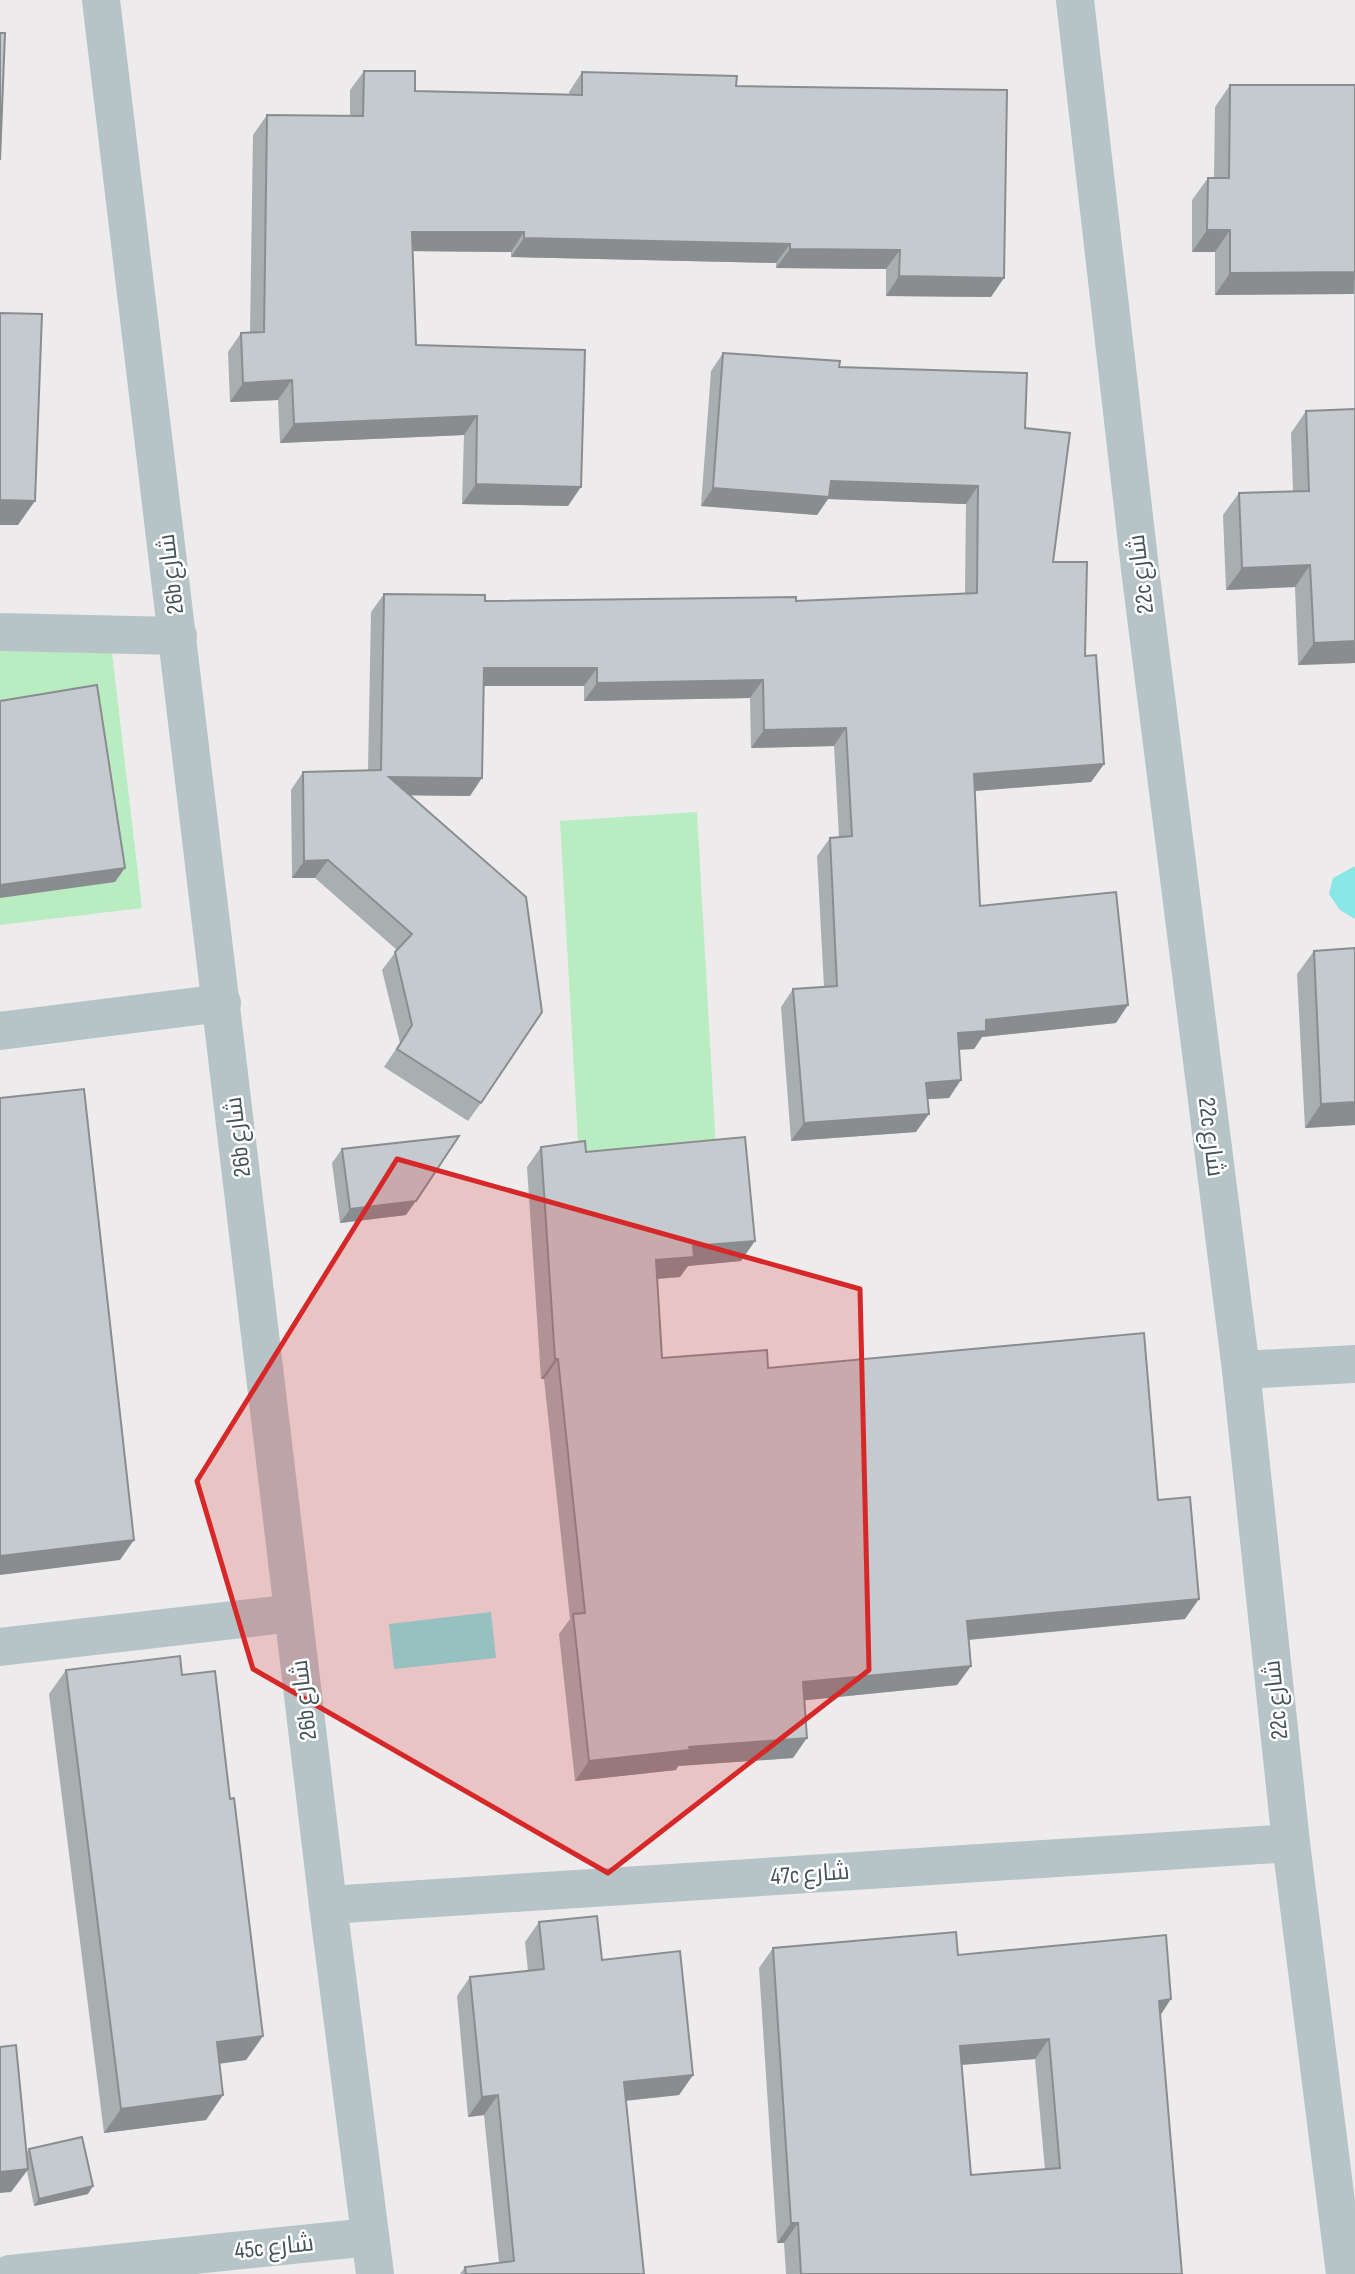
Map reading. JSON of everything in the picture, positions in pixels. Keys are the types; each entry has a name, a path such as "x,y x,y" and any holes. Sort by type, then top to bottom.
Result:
{"street":[{"name":"26b شارع","path":"102,0 293,1614 372,2256"},
{"name":"22c شارع","path":"1075,0 1142,583 1241,1370 1291,1843 1345,2274"},
{"path":"0,632 178,636"},
{"path":"0,1031 222,1003"},
{"path":"1241,1370 1355,1364"},
{"path":"0,1647 293,1614"},
{"name":"47c شارع","path":"328,1905 1291,1843"},
{"name":"45c شارع","path":"10,2274 372,2256"}],"highlighted area":[{"path":"397,1159 860,1289 869,1670 608,1873 253,1669 197,1481"}],"green space":[{"path":"0,651 112,653 142,908 0,925"},
{"path":"697,812 716,1150 579,1159 560,821"}],"water":[{"path":"1355,866 1355,919 1340,910 1329,894 1333,878"},
{"path":"491,1612 496,1658 394,1669 389,1624"}],"building":[{"path":"0,33 5,33 0,160"},
{"path":"364,71 415,71 415,91 582,95 582,72 737,76 736,86 1007,90 1004,278 899,276 900,250 790,249 790,244 524,238 524,232 412,232 416,345 585,350 581,487 476,484 477,416 294,424 292,380 243,383 241,333 264,332 267,115 363,116"},
{"path":"1230,85 1355,85 1355,272 1230,273 1230,230 1207,230 1208,178 1229,178"},
{"path":"0,313 42,314 35,501 0,500"},
{"path":"723,353 840,361 839,367 1027,373 1025,428 1070,433 1053,562 1087,562 1085,656 1096,655 1104,764 974,774 980,906 1116,892 1128,1005 986,1020 986,1031 958,1033 961,1080 926,1083 929,1114 804,1123 793,989 837,986 830,838 852,836 846,728 764,730 763,680 597,683 597,668 484,668 482,778 389,777 526,897 542,1012 481,1103 397,1049 412,1025 395,952 412,934 328,860 304,861 303,772 381,770 384,594 485,595 485,601 796,597 796,601 977,593 978,486 831,481 829,497 713,488"},
{"path":"1355,409 1355,641 1314,643 1310,565 1242,568 1239,493 1309,491 1306,411"},
{"path":"97,685 125,868 0,885 0,701"},
{"path":"1355,948 1355,1102 1321,1104 1314,951"},
{"path":"84,1089 134,1540 0,1556 0,1098"},
{"path":"459,1136 416,1201 350,1209 342,1149"},
{"path":"745,1137 755,1241 693,1246 694,1257 656,1260 662,1358 767,1350 768,1368 1144,1333 1158,1500 1190,1497 1199,1599 967,1621 971,1666 803,1682 807,1738 689,1747 690,1750 589,1761 573,1614 585,1613 558,1359 555,1359 541,1147 585,1141 586,1152"},
{"path":"180,1656 182,1675 215,1671 230,1799 234,1798 263,2036 217,2042 223,2095 121,2109 66,1670"},
{"path":"597,1916 602,1960 680,1951 693,2075 624,2082 644,2274 466,2274 465,2267 514,2261 498,2095 482,2097 470,1977 544,1969 539,1922"},
{"path":"956,1932 958,1955 1166,1935 1171,1999 1159,2001 1182,2274 801,2274 798,2223 791,2223 773,1948","holes":["1049,2039 1060,2168 971,2175 960,2046"]},
{"path":"16,2045 28,2169 0,2172 0,2047"},
{"path":"82,2137 93,2186 39,2199 29,2149"}]}
